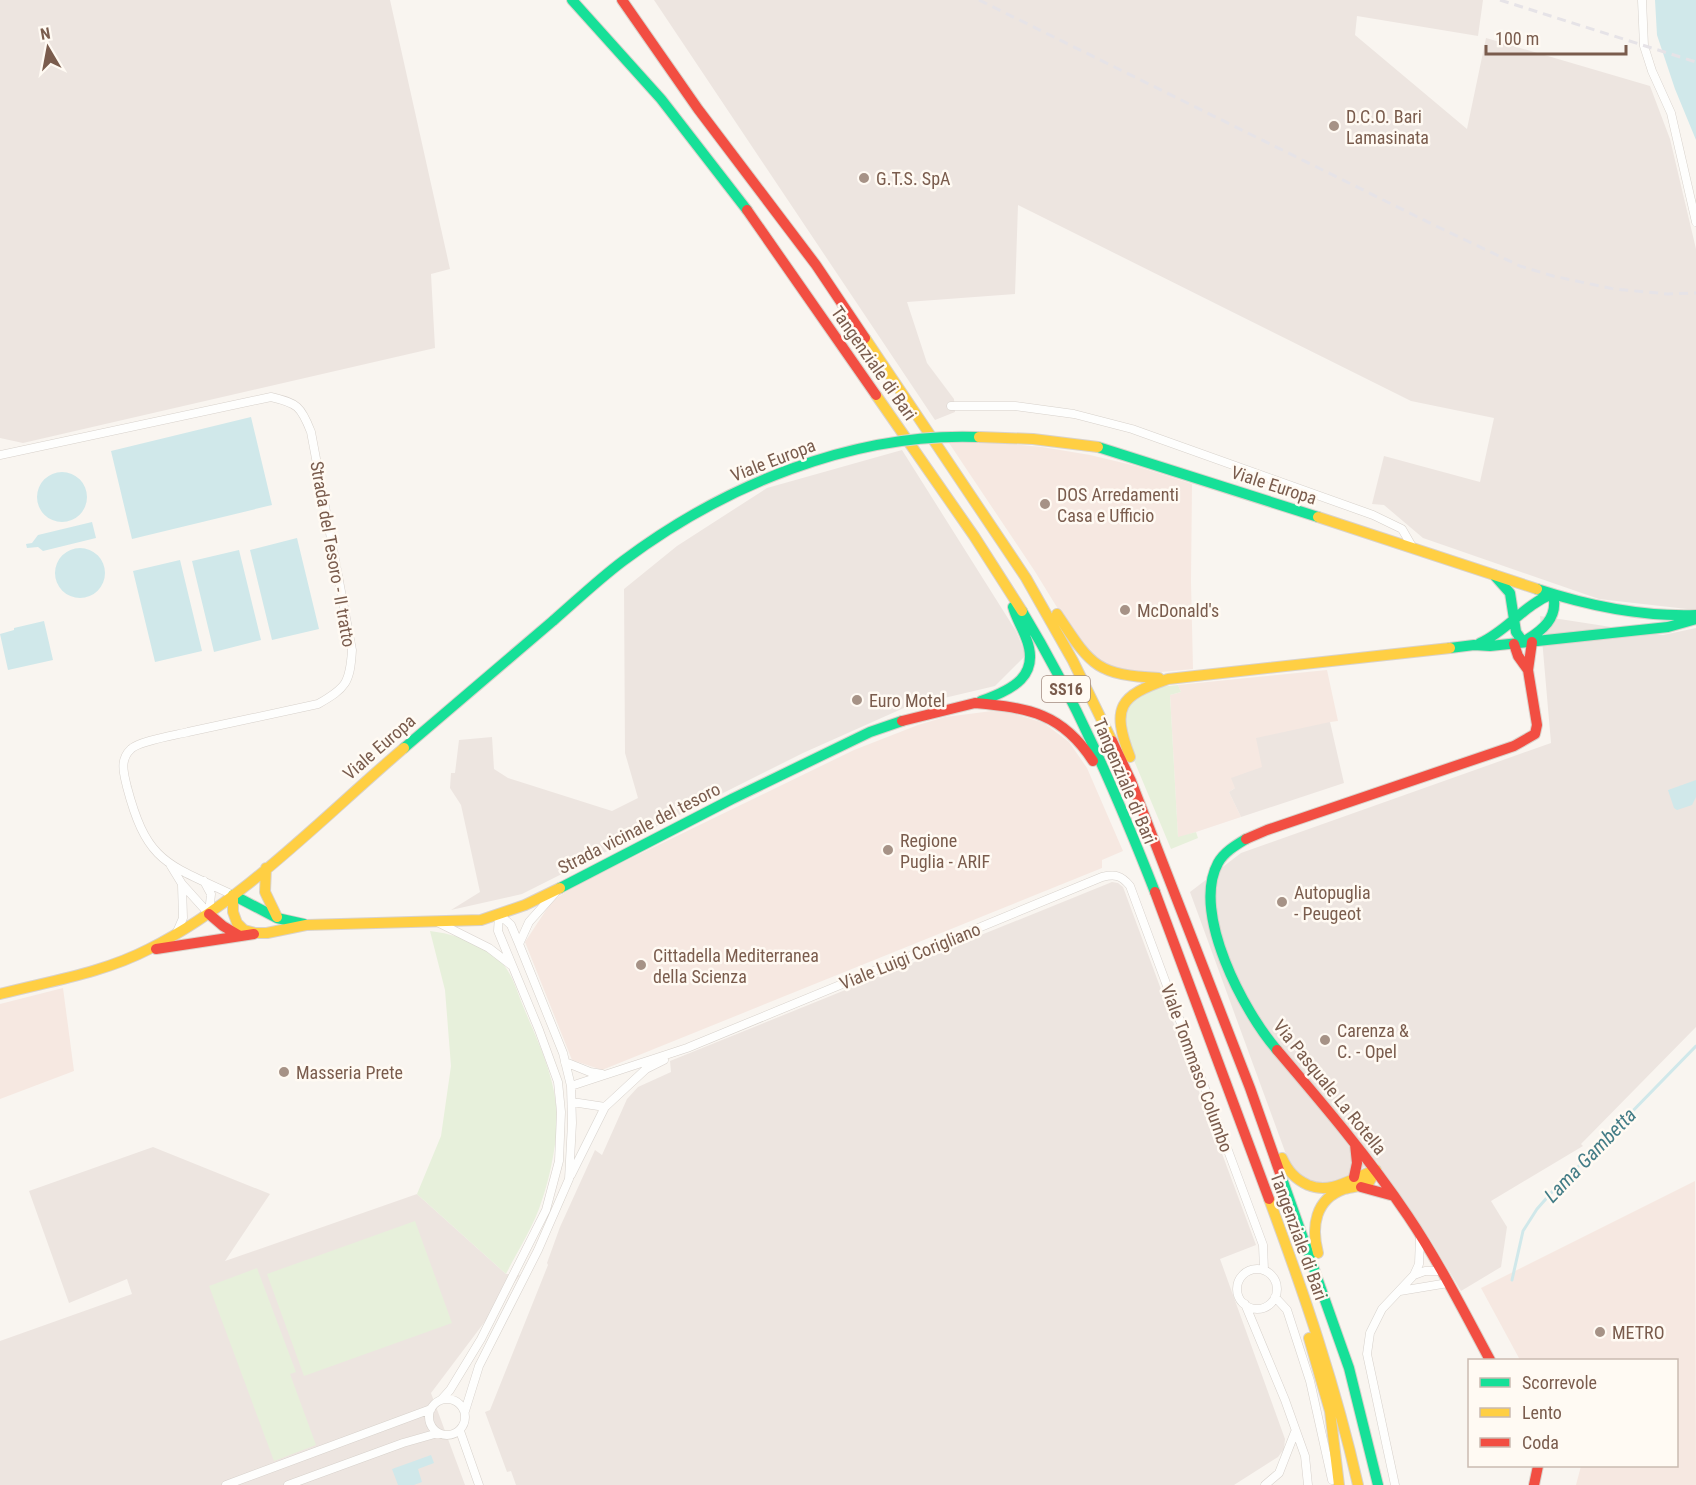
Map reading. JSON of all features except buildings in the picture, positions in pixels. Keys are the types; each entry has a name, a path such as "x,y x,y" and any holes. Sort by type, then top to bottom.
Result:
{"main road":[{"name":"Tangenziale di Bari","path":"572,0 621,53 709,159 944,491 1011,593 1067,692 1121,807 1285,1242 1339,1405 1358,1485"},
{"name":"Tangenziale di Bari","path":"622,0 698,109 816,265 1026,578 1064,644 1108,729 1131,781 1251,1088 1349,1368 1378,1485"},
{"name":"Viale Europa","path":"0,994 110,964 147,950 209,914 266,868 462,696 633,554 717,501 760,480 844,451 917,438 960,435 1050,439 1098,447 1603,609 1631,614 1696,617"},
{"path":"1493,575 1509,591 1514,603 1515,631 1523,643 1528,670"},
{"path":"1026,578 1055,611 1089,661 1106,672 1125,677 1168,678 1474,645 1523,643 1668,627 1696,617"},
{"path":"975,703 1011,689 1021,682 1030,662 1030,650 1015,617 1011,593"},
{"path":"1474,645 1504,631 1536,600 1552,594 1556,603 1549,624 1523,643 1518,656 1528,670"},
{"name":"Via Pasquale La Rotella","path":"1489,1359 1448,1283 1376,1170 1264,1035 1250,1011 1221,943 1212,917 1209,897 1218,863 1240,841 1527,740 1534,734 1537,725 1528,670"},
{"path":"1168,678 1135,692 1126,699 1119,716 1123,741 1167,845 1175,892"},
{"path":"975,703 1023,708 1046,716 1068,730 1082,744 1091,758 1109,797 1121,807"},
{"name":"Strada vicinale del tesoro","path":"306,925 481,920 525,905 722,804 870,732 911,718 975,703"},
{"path":"266,868 265,892 277,918"},
{"path":"258,934 245,931 232,917 233,895 277,918 306,925"},
{"path":"209,914 240,936"},
{"path":"147,950 286,931 306,925"},
{"path":"1251,1088 1268,1119 1286,1168 1295,1178 1313,1188 1332,1189 1344,1185 1354,1177 1376,1170"},
{"path":"1354,1177 1358,1163 1355,1144"},
{"path":"1323,1292 1324,1270 1313,1238 1313,1225 1317,1213 1322,1205 1338,1192 1368,1184 1376,1170"},
{"path":"1361,1187 1394,1196"},
{"path":"1310,1315 1309,1340 1330,1411 1339,1485"},
{"path":"1534,1485 1538,1467"}],"street":[{"path":"1642,0 1644,46 1652,71 1671,113 1696,222"},
{"name":"Strada del Tesoro - II tratto","path":"0,455 271,397 292,402 304,415 311,432 352,650 351,672 340,691 318,704 132,747 124,758 123,770 134,814 144,837 155,853 171,866"},
{"path":"951,406 1027,407 1074,414 1132,429 1373,515 1402,529 1413,548"},
{"path":"171,866 233,895"},
{"path":"171,866 182,884 209,914"},
{"name":"Viale Luigi Corigliano","path":"571,1086 687,1048 1114,874"},
{"name":"Viale Tommaso Columbo","path":"1114,874 1124,878 1130,886 1263,1245 1264,1270"},
{"path":"204,881 211,894 209,914"},
{"path":"176,934 183,918 182,884"},
{"path":"519,944 529,922 560,888"},
{"path":"499,914 511,925 565,1062 572,1102 569,1179"},
{"path":"226,1485 431,1409 450,1390 481,1339 546,1210 559,1161 561,1112 558,1082 498,931 499,914"},
{"path":"435,921 489,948 512,966"},
{"path":"431,1409 430,1425 438,1433 449,1436 460,1431 465,1422 465,1412 479,1366 538,1250 569,1179 605,1107 646,1069 687,1048"},
{"path":"565,1062 590,1072 606,1075"},
{"path":"572,1102 605,1107"},
{"path":"1395,1485 1367,1354 1370,1333 1382,1309 1414,1275 1419,1264 1420,1237"},
{"path":"1245,1304 1262,1308 1275,1298 1274,1279 1264,1270 1246,1272 1238,1282 1238,1294 1245,1304 1285,1400 1305,1456 1308,1485"},
{"path":"1414,1275 1425,1271 1440,1270"},
{"path":"1399,1291 1448,1283"},
{"path":"1275,1298 1287,1310 1307,1371 1334,1485"},
{"path":"1256,1329 1258,1315 1262,1308"},
{"path":"441,1400 453,1399 462,1406 465,1412"},
{"path":"460,1431 479,1485"},
{"path":"1267,1485 1279,1473 1295,1432"},
{"path":"288,1485 403,1443 438,1433"}],"shaded area":[{"path":"0,0 390,0 450,269 431,274 435,348 23,443 0,438"},
{"path":"654,0 1483,0 1478,36 1357,16 1355,35 1467,129 1486,38 1650,86 1670,139 1696,249 1696,610 1599,599 1423,538 1384,505 1372,504 1384,456 1480,482 1494,418 1411,401 1018,205 1015,294 907,302 927,363 954,399 955,412 935,420"},
{"path":"979,441 1042,447 1090,455 1136,466 1192,484 1193,669 1140,674 1106,667 1076,638 1034,570 949,443"},
{"path":"902,450 1016,631 1026,655 995,686 906,707 803,753 522,894 451,910 480,892 461,805 450,788 451,773 455,773 459,740 492,737 494,769 508,778 612,811 638,798 625,753 624,589 677,546 767,488"},
{"path":"1540,616 1663,635 1696,628 1696,1027 1581,1144 1583,1146 1491,1201 1507,1227 1501,1267 1461,1291 1430,1239 1376,1161 1332,1184 1308,1181 1291,1168 1190,892 1241,853 1551,743"},
{"path":"1327,670 1338,721 1330,722 1229,792 1241,817 1178,838 1170,695 1181,692 1178,685"},
{"path":"992,711 1012,713 1044,723 1069,742 1087,768 1123,851 1102,860 1102,868 602,1070 572,1060 525,942 552,901 578,884 854,750 945,717"},
{"path":"1330,722 1344,783 1241,817 1229,792 1235,788 1231,778 1262,767 1256,738"},
{"path":"1112,882 1123,887 1256,1245 1220,1259 1285,1439 1284,1449 1278,1457 1234,1485 516,1485 511,1471 507,1472 485,1412 490,1410 548,1265 560,1227 595,1150 602,1155 627,1099 638,1087 671,1072 670,1061"},
{"path":"63,988 74,1071 0,1099 0,1004"},
{"path":"153,1147 270,1194 225,1261 417,1194 506,1274 520,1275 431,1393 465,1485 0,1485 0,1341 132,1294 127,1279 69,1303 29,1191"},
{"name":"METRO","path":"1695,1181 1696,1485 1576,1485 1581,1467 1678,1467 1678,1359 1519,1359 1481,1288"}],"green space":[{"path":"1178,685 1181,692 1170,695 1178,837 1196,832 1198,838 1171,849 1123,734 1122,726 1131,701 1159,687"},
{"path":"430,931 449,934 477,945 494,955 505,966 537,1038 553,1086 557,1120 549,1177 535,1219 506,1274 417,1194 441,1136 451,1066 445,990"},
{"path":"415,1221 452,1323 304,1376 267,1274"},
{"path":"257,1268 296,1372 290,1374 316,1445 274,1461 209,1286"}],"water":[{"path":"1655,0 1696,0 1696,140 1675,89 1657,35"},
{"path":"251,417 272,505 132,539 111,451"},
{"path":"62,472 80,479 87,497 80,515 62,522 44,515 37,497 44,479"},
{"path":"92,522 96,538 43,551 38,547 27,548 26,544 32,543 38,535"},
{"path":"297,538 319,629 272,640 250,550"},
{"path":"75,548 85,548 98,555 105,568 105,578 98,591 85,598 75,598 66,594 59,587 55,578 55,568 59,559 66,552"},
{"path":"239,550 261,640 214,652 192,561"},
{"path":"180,560 202,651 155,662 133,571"},
{"path":"44,621 53,660 8,670 0,634"},
{"path":"1696,780 1696,797 1692,805 1677,810 1674,808 1668,790"},
{"path":"431,1455 434,1463 418,1469 422,1482 414,1485 398,1485 392,1469"}],"waterway":[{"name":"Lama Gambetta","path":"1512,1280 1523,1231 1537,1209 1696,1046"}],"railway":[{"path":"979,0 1520,266 1553,276 1614,289 1668,294 1696,293"},
{"path":"1500,0 1696,62"}],"traffic: fast":[{"path":"572,0 661,99 747,210"},
{"path":"554,620 614,568 662,534 746,487 837,454 884,444 931,438 979,437"},
{"path":"1098,447 1318,517"},
{"path":"1494,575 1510,593 1516,632 1523,642 1537,633 1551,617 1554,610 1553,594"},
{"path":"1537,589 1576,601 1615,609 1655,614 1696,615"},
{"path":"1480,643 1552,594"},
{"path":"981,701 1013,686 1027,672 1030,651 1013,607"},
{"path":"1022,611 1078,713 1126,820 1155,892"},
{"path":"1450,648 1490,646 1668,627 1696,619"},
{"path":"404,748 554,620"},
{"path":"560,888 732,799 870,732 902,721"},
{"path":"1246,839 1234,846 1218,863 1211,884 1211,908 1216,934 1237,987 1250,1012 1277,1050"},
{"path":"233,895 277,918 304,924"},
{"path":"1280,1173 1349,1368 1378,1485"}],"traffic: slow":[{"path":"865,338 1026,578 1073,661 1112,741"},
{"path":"876,395 974,536 1022,611"},
{"path":"979,437 1033,439 1098,447"},
{"path":"1318,517 1537,589"},
{"path":"1057,614 1078,645 1097,664 1121,674 1159,678"},
{"path":"1168,679 1450,648"},
{"path":"1130,757 1121,726 1124,706 1129,698 1139,691 1168,679"},
{"path":"0,994 76,976 113,964 149,949 184,930 250,883 404,748"},
{"path":"266,868 265,892 277,917"},
{"path":"233,895 233,912 237,923 244,930 267,933 306,925 481,920 525,905 560,888"},
{"path":"1282,1158 1289,1171 1303,1183 1317,1188 1342,1184 1376,1170"},
{"path":"1318,1253 1315,1233 1321,1207 1334,1194 1344,1189 1368,1184 1376,1170"},
{"path":"1269,1199 1318,1340 1340,1412 1358,1485"},
{"path":"1309,1338 1330,1411 1339,1485"}],"traffic: jam":[{"path":"622,0 698,109 816,265 865,338"},
{"path":"747,210 876,395"},
{"path":"1528,670 1532,642"},
{"path":"1246,839 1514,746 1535,734 1537,725 1528,670 1518,656 1514,644"},
{"path":"902,721 975,703"},
{"path":"975,703 1012,707 1043,716 1069,732 1093,761"},
{"path":"1112,741 1131,781 1250,1088 1280,1173"},
{"path":"1155,892 1269,1199"},
{"path":"209,914 240,936"},
{"path":"156,949 254,934"},
{"path":"1277,1050 1362,1152 1393,1194 1441,1269 1489,1359"},
{"path":"1354,1177 1357,1163 1355,1144"},
{"path":"1361,1187 1394,1196"},
{"path":"1534,1485 1538,1467"}],"place":[{"name":"D.C.O. Bari Lamasinata","path":"1334,126"},
{"name":"G.T.S. SpA","path":"864,178"},
{"name":"DOS Arredamenti Casa e Ufficio","path":"1045,504"},
{"name":"McDonald's","path":"1125,610"},
{"name":"Euro Motel","path":"857,700"},
{"name":"Regione Puglia - ARIF","path":"888,850"},
{"name":"Autopuglia - Peugeot","path":"1282,902"},
{"name":"Cittadella Mediterranea della Scienza","path":"641,965"},
{"name":"Carenza & C. - Opel","path":"1325,1040"},
{"name":"Masseria Prete","path":"284,1072"},
{"name":"METRO","path":"1600,1332"}]}
